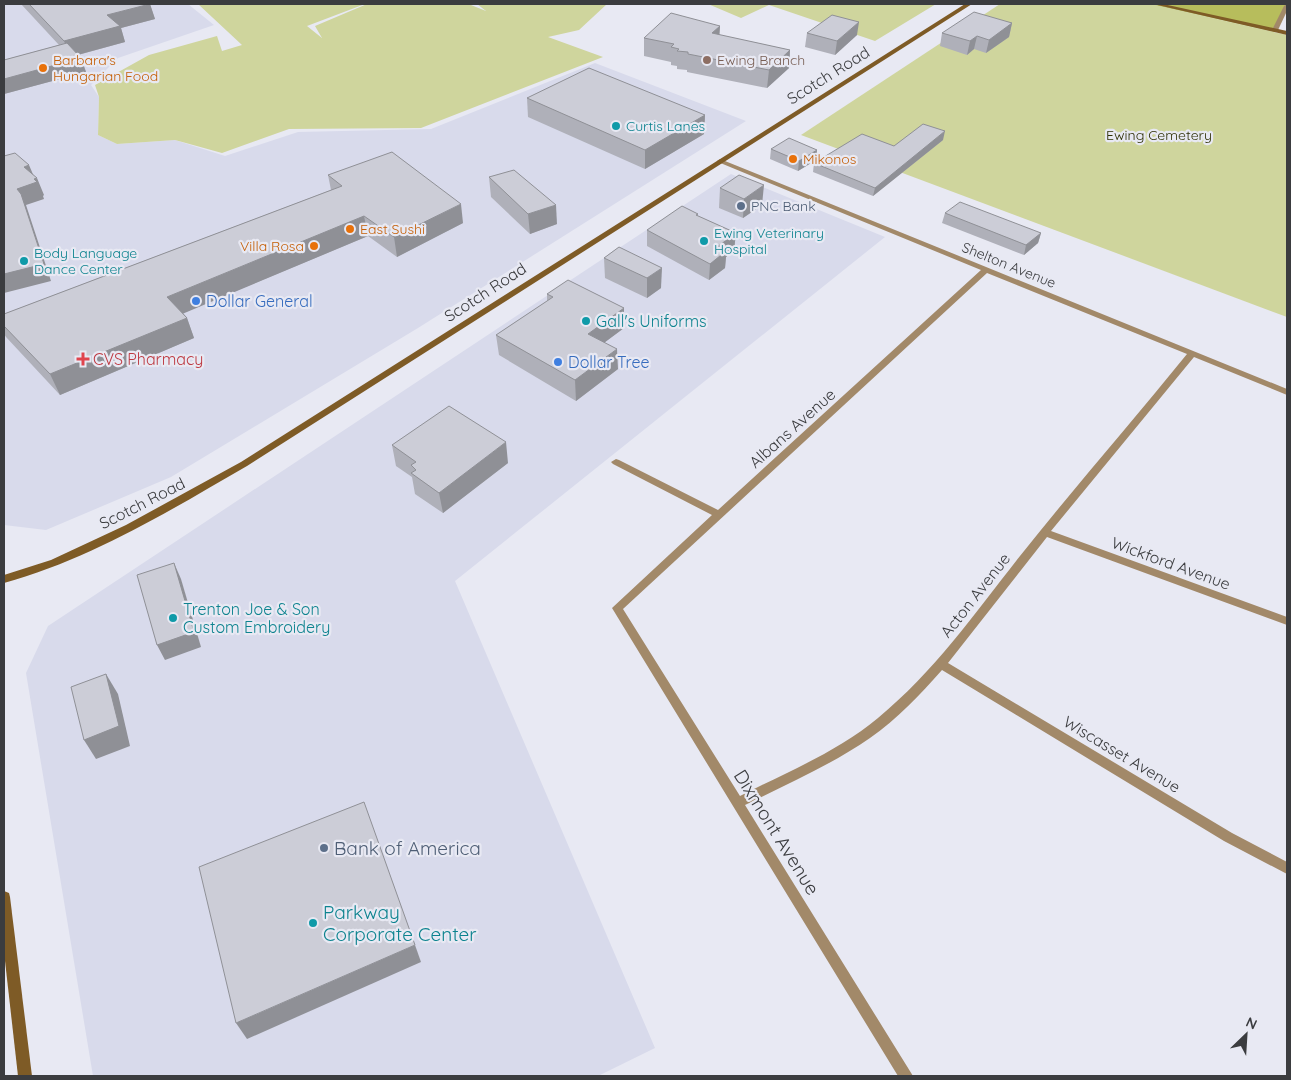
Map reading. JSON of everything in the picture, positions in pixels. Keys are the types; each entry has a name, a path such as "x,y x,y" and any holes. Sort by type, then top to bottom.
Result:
{"main road":[{"name":"Scotch Road","path":"4,579 55,563 181,501 244,464 720,160 969,4"},
{"path":"1156,4 1287,33"},
{"path":"4,898 25,1076"}],"street":[{"path":"1276,30 1287,6"},
{"name":"Shelton Avenue","path":"720,160 1287,392"},
{"name":"Albans Avenue","path":"617,608 987,270"},
{"name":"Acton Avenue","path":"737,803 850,744 881,723 942,665 1045,533 1193,353"},
{"path":"616,462 720,514"},
{"name":"Wickford Avenue","path":"1045,533 1287,621"},
{"name":"Dixmont Avenue","path":"617,608 906,1076"},
{"name":"Wiscasset Avenue","path":"942,665 1228,837 1287,868"}],"shaded area":[{"path":"4,4 188,4 214,25 118,58 91,85 99,97 98,135 117,144 175,140 225,156 298,132 431,129 595,63 746,121 418,328 171,477 46,530 4,525"},
{"path":"731,174 885,237 455,581 655,1048 598,1076 93,1076 26,673 48,626"}],"green space":[{"path":"198,4 365,4 307,26 322,38 315,26 367,4 474,4 471,5 486,11 477,4 607,4 579,30 548,37 603,57 421,128 289,129 222,153 175,140 117,144 98,135 99,97 95,85 149,55 217,36 222,51 242,45"},
{"path":"708,4 936,4 875,41 769,5 741,18"},
{"name":"Ewing Cemetery","path":"1000,4 1150,4 1287,35 1287,317 801,135"},
{"path":"1150,4 1287,4 1287,6 1275,32"}],"building":[{"path":"29,4 150,4 107,15 120,26 64,41"},
{"path":"974,12 1012,23 989,40 977,36 970,41 942,33"},
{"path":"671,13 720,26 712,33 790,50 769,70 688,54 688,52 677,51 679,49 671,47 674,44 644,38"},
{"path":"832,15 859,22 837,41 807,33"},
{"path":"67,43 81,58 4,79 4,60"},
{"path":"589,68 705,115 645,150 527,98"},
{"path":"923,124 945,131 875,188 814,163 862,134 894,146"},
{"path":"789,138 817,150 799,161 771,149"},
{"path":"392,152 461,204 394,237 364,216 167,297 187,318 50,374 4,326 4,314 342,186 328,175"},
{"path":"15,153 29,165 24,167 37,178 34,179 37,182 17,189 21,194 44,264 4,274 4,156"},
{"path":"514,170 556,205 528,214 489,177"},
{"path":"739,175 764,185 744,199 720,188"},
{"path":"960,202 1041,233 1026,245 945,213"},
{"path":"682,206 698,214 696,215 736,233 717,247 726,251 710,264 647,230"},
{"path":"619,247 662,268 647,278 604,258"},
{"path":"568,280 624,308 588,334 617,349 575,380 496,335 553,297 547,294"},
{"path":"449,406 506,442 439,493 411,473 416,470 411,465 416,462 392,445"},
{"name":"Trenton Joe & Son Custom Embroidery","path":"174,563 194,632 157,645 137,575"},
{"path":"106,674 119,726 84,740 71,687"},
{"name":"Parkway Corporate Center","path":"364,802 415,945 236,1023 199,867"}],"place":[{"name":"Ewing Branch","path":"707,60"},
{"name":"Barbara's Hungarian Food","path":"43,68"},
{"name":"Curtis Lanes","path":"616,126"},
{"name":"Mikonos","path":"793,159"},
{"name":"PNC Bank","path":"741,206"},
{"name":"East Sushi","path":"350,229"},
{"name":"Ewing Veterinary Hospital","path":"704,241"},
{"name":"Villa Rosa","path":"314,246"},
{"name":"Body Language Dance Center","path":"24,261"},
{"name":"Dollar General","path":"196,301"},
{"name":"Gall's Uniforms","path":"586,321"},
{"name":"CVS Pharmacy","path":"83,359"},
{"name":"Dollar Tree","path":"558,362"},
{"name":"Trenton Joe & Son Custom Embroidery","path":"173,618"},
{"name":"Bank of America","path":"324,848"},
{"name":"Parkway Corporate Center","path":"313,923"}]}
